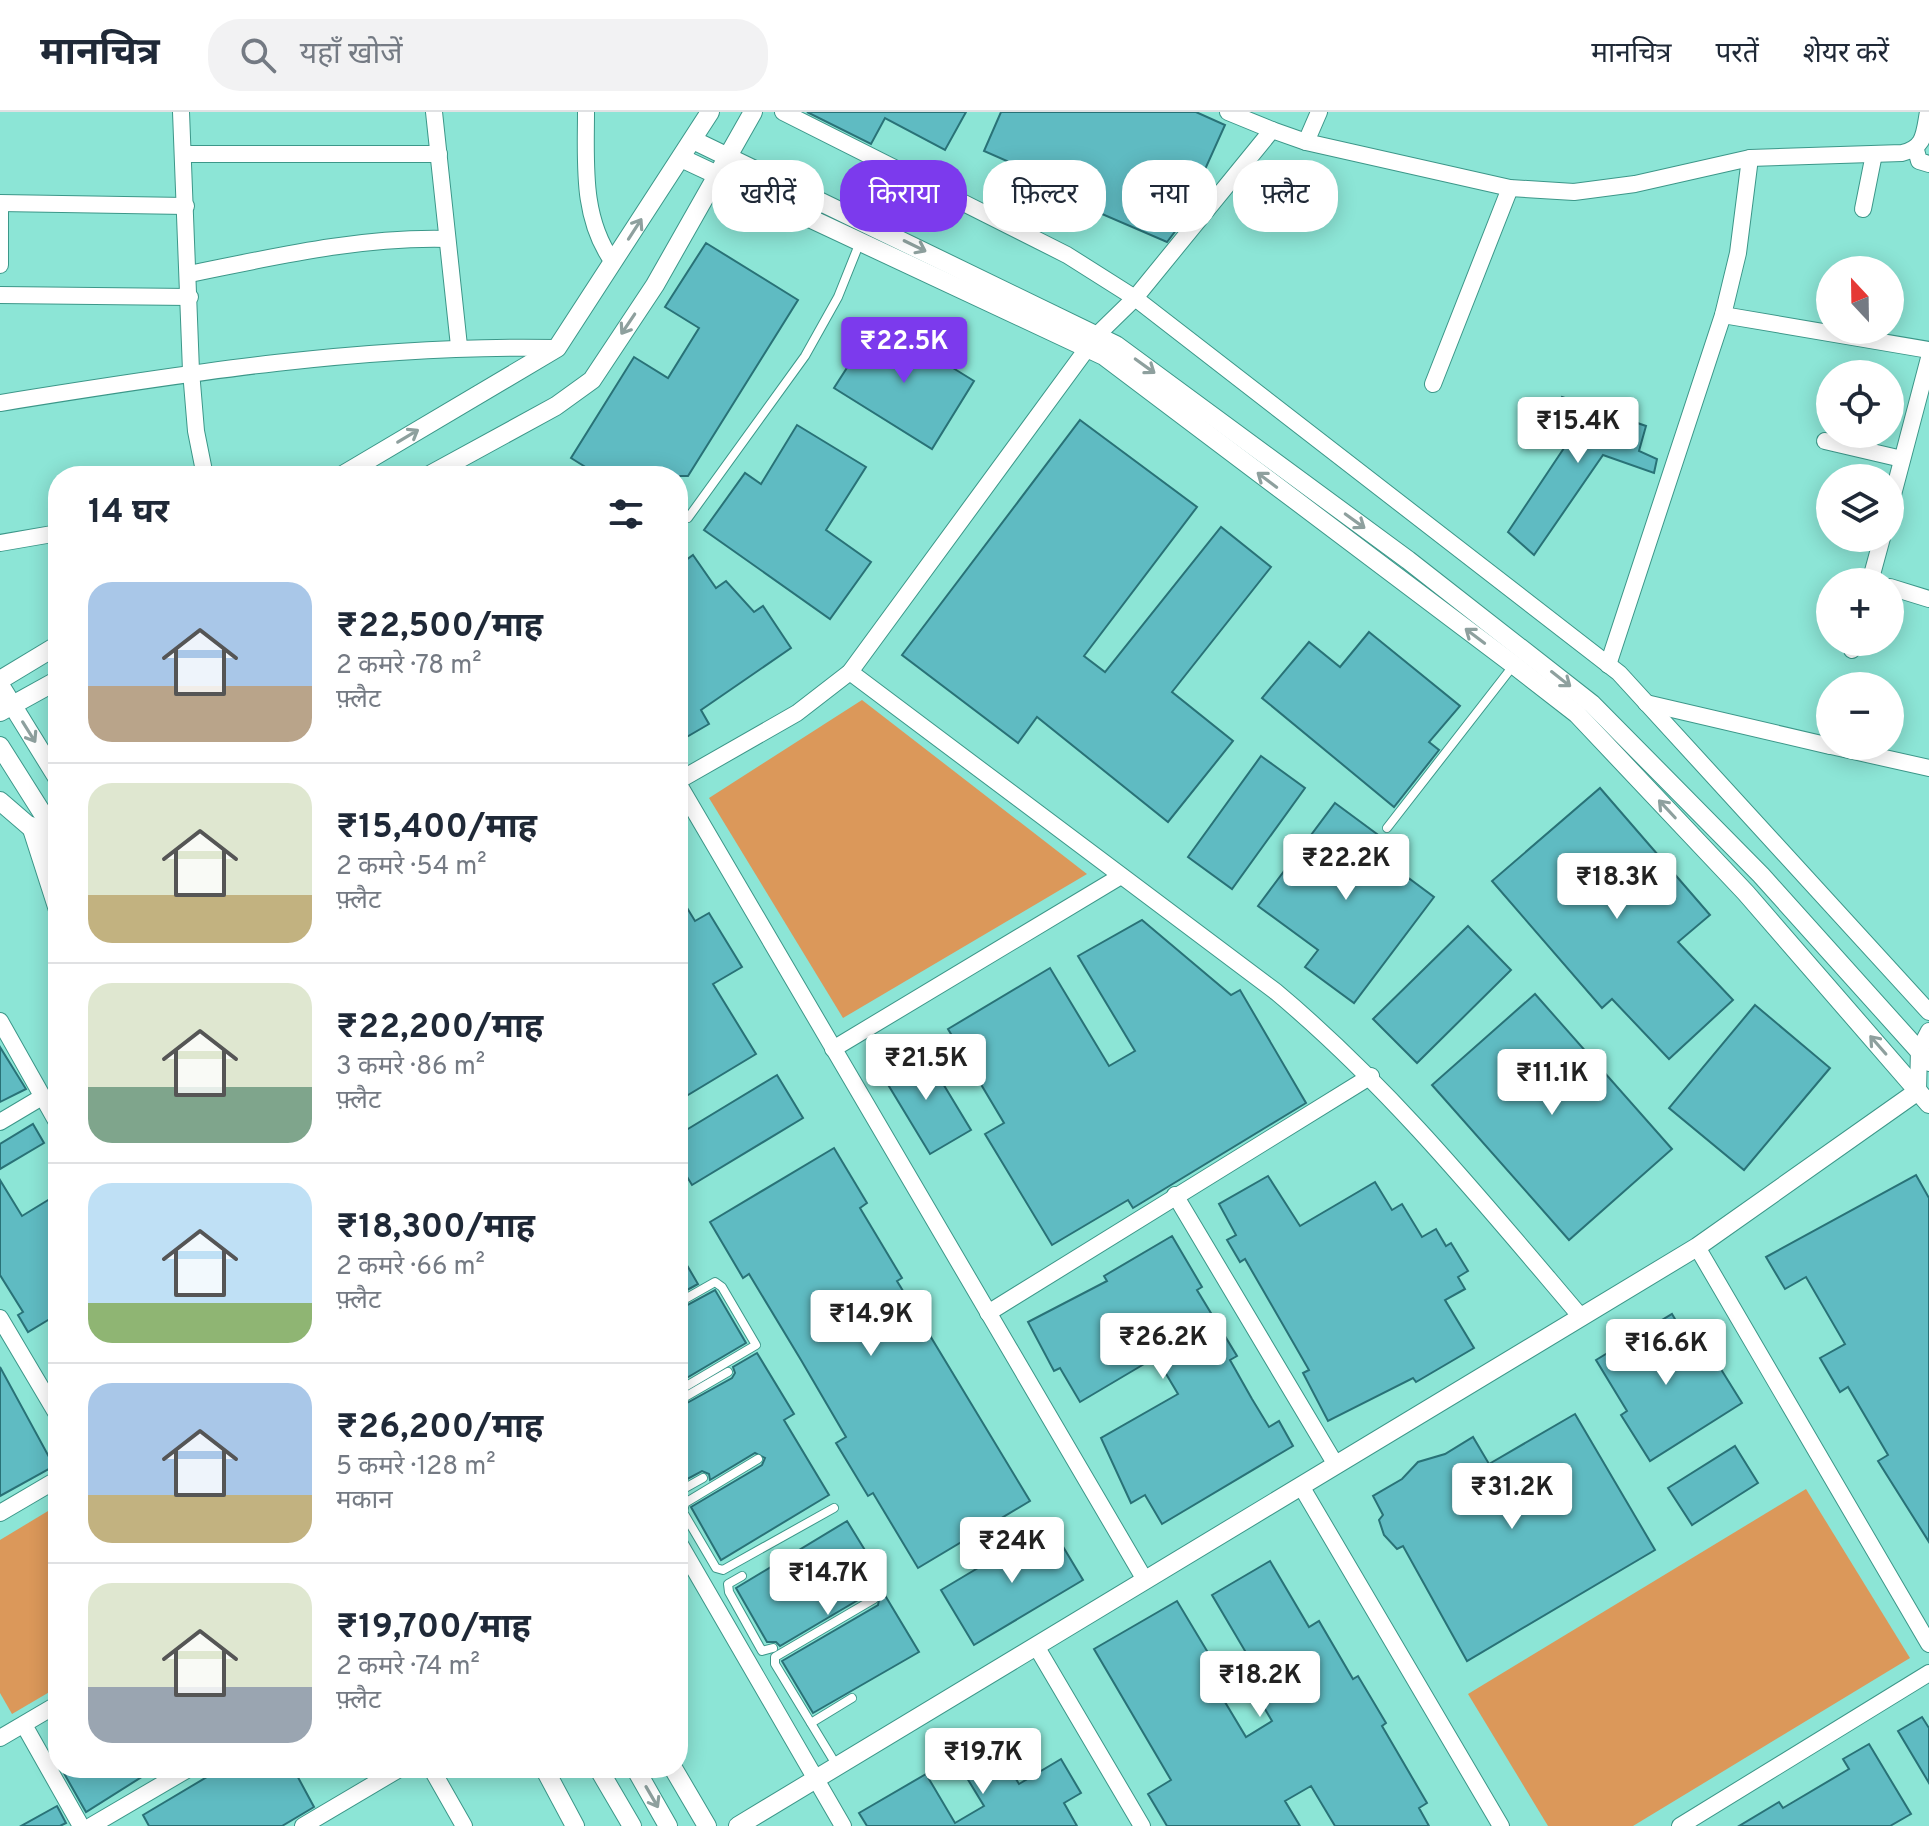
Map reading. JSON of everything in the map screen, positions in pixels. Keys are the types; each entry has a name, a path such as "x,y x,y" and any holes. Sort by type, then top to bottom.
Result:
{"street":[{"path":"181,112 191,371 196,431 203,466"},
{"path":"434,112 459,346"},
{"path":"586,112 586,173 591,214 599,242 613,262"},
{"path":"358,466 557,348 710,112"},
{"path":"726,160 753,112"},
{"path":"783,112 1067,255 1135,298 1608,665 1929,1012"},
{"path":"1228,112 1306,142 1510,188 1574,192 1635,184 1750,158 1916,150 1923,141 1928,112"},
{"path":"1306,142 1319,112"},
{"path":"688,776 797,713 850,672 1092,342 1135,298 1272,130"},
{"path":"693,140 729,155 1092,342 1104,356 1514,665 1577,714 1746,893 1924,1097"},
{"path":"1916,150 1919,161 1929,164"},
{"path":"183,154 439,154"},
{"path":"1863,209 1874,154"},
{"path":"681,158 712,172"},
{"path":"1608,665 1723,315 1738,253 1750,158"},
{"path":"446,466 556,406 592,380 655,285 712,185"},
{"path":"1433,384 1510,188"},
{"path":"0,265 0,206 186,206"},
{"path":"824,225 1092,342 1116,345 1396,551 1592,704 1761,875 1924,1056"},
{"path":"189,274 302,250 410,239 446,239"},
{"path":"0,295 190,297"},
{"path":"1723,315 1929,350"},
{"path":"0,403 191,371 459,346 557,348"},
{"path":"1901,464 1929,358"},
{"path":"1855,448 1902,459"},
{"path":"0,543 48,535"},
{"path":"1904,591 1929,599"},
{"path":"48,652 0,683 6,709 48,766"},
{"path":"850,672 1275,991 1371,1076 1581,1317"},
{"path":"6,709 48,686"},
{"path":"1646,703 1816,743"},
{"path":"0,746 48,822"},
{"path":"1893,760 1929,768"},
{"path":"688,799 1145,1580"},
{"path":"0,801 48,842"},
{"path":"31,826 48,879"},
{"path":"833,1049 1121,876"},
{"path":"0,1021 48,1107"},
{"path":"1924,1097 1924,1056 1929,1031"},
{"path":"988,1313 1371,1076"},
{"path":"0,1122 42,1097"},
{"path":"738,1826 1697,1247 1924,1097"},
{"path":"1175,1195 1336,1465"},
{"path":"1697,1247 1929,1644"},
{"path":"0,1318 48,1399"},
{"path":"0,1513 48,1485"},
{"path":"1301,1486 1501,1826"},
{"path":"688,1559 843,1826"},
{"path":"1036,1646 1142,1826"},
{"path":"1680,1826 1929,1673"},
{"path":"0,1738 48,1710"},
{"path":"24,1725 48,1768"},
{"path":"54,1778 81,1826"},
{"path":"91,1826 173,1778"},
{"path":"303,1826 384,1778"},
{"path":"437,1778 464,1826"},
{"path":"549,1778 575,1826"},
{"path":"604,1778 632,1826"},
{"path":"641,1778 668,1826"},
{"path":"679,1778 707,1826"}],"lane":[{"path":"688,518 805,356 838,297 860,242"},
{"path":"1387,828 1514,665"},
{"path":"688,1297 715,1282 722,1287 756,1345 688,1385"},
{"path":"688,1395 728,1372"},
{"path":"688,1501 758,1459"},
{"path":"688,1486 703,1478"},
{"path":"688,1524 716,1568 723,1570 834,1508"},
{"path":"699,1578 716,1568"},
{"path":"742,1576 728,1584 729,1592 762,1651"},
{"path":"712,1601 729,1592"},
{"path":"837,1766 775,1664 775,1657 874,1599"},
{"path":"746,1660 773,1648"},
{"path":"811,1723 852,1698"}],"shaded area":[{"path":"862,700 1087,874 843,1018 709,798"},
{"path":"1806,1489 1910,1658 1633,1826 1548,1826 1468,1694"},
{"path":"48,1511 48,1693 12,1714 0,1693 0,1540"}],"building":[{"path":"807,112 966,112 945,150 885,118 871,144"},
{"path":"1001,112 1196,112 1225,125 1209,160 1122,160 1122,223 1106,216 1106,160 1005,160 984,151"},
{"path":"1144,232 1175,232 1167,242"},
{"path":"706,243 798,300 688,476 688,466 584,466 571,458 634,357 668,378 699,328 665,307"},
{"path":"877,321 974,381 932,449 834,388"},
{"path":"1562,397 1646,426 1639,451 1657,459 1654,473 1603,455 1534,555 1508,532 1568,442 1549,435"},
{"path":"1080,420 1197,507 1084,656 1105,672 1221,527 1271,567 1172,692 1233,741 1168,822 1037,717 1018,743 902,655"},
{"path":"797,425 866,467 826,530 871,562 830,619 704,530 745,473 761,484"},
{"path":"693,555 716,588 726,581 754,612 763,606 791,648 701,710 709,724 688,736 688,559"},
{"path":"1369,632 1460,706 1429,742 1439,750 1394,807 1262,698 1309,642 1340,667"},
{"path":"1261,756 1305,788 1232,889 1188,857"},
{"path":"1600,788 1710,915 1678,942 1733,1000 1669,1059 1612,999 1602,1008 1492,881"},
{"path":"1335,803 1385,840 1375,853 1434,897 1354,1003 1305,967 1318,950 1258,906"},
{"path":"688,909 695,921 709,913 742,967 713,984 756,1054 688,1095"},
{"path":"1142,920 1231,995 1240,990 1306,1103 1133,1208 1128,1200 1052,1245 985,1134 1004,1123 948,1029 1050,968 1109,1066 1135,1051 1078,956"},
{"path":"1468,926 1511,970 1417,1063 1373,1019"},
{"path":"1535,994 1672,1149 1569,1240 1432,1085"},
{"path":"1755,1005 1830,1068 1744,1170 1669,1108"},
{"path":"0,1047 26,1089 0,1102"},
{"path":"922,1049 971,1130 930,1154 881,1073"},
{"path":"777,1075 803,1118 692,1185 688,1178 688,1129"},
{"path":"33,1124 44,1143 0,1169 0,1144"},
{"path":"834,1148 867,1203 860,1208 902,1278 897,1281 1030,1501 918,1568 873,1493 868,1496 836,1443 846,1437 801,1360 749,1274 743,1278 710,1222"},
{"path":"1916,1175 1929,1198 1929,1542 1878,1461 1888,1455 1848,1387 1840,1392 1820,1358 1845,1344 1806,1277 1785,1289 1766,1257"},
{"path":"1268,1176 1300,1226 1375,1182 1392,1210 1402,1204 1422,1237 1436,1229 1446,1246 1451,1243 1468,1271 1458,1277 1465,1289 1445,1300 1474,1348 1416,1382 1413,1378 1328,1421 1303,1373 1309,1370 1245,1259 1240,1262 1227,1240 1236,1235 1219,1204"},
{"path":"0,1180 22,1216 48,1200 48,1320 28,1332 18,1315 23,1312 0,1275"},
{"path":"1172,1236 1202,1287 1197,1290 1237,1356 1230,1360 1252,1399 1269,1427 1279,1421 1293,1446 1162,1524 1145,1495 1131,1503 1101,1438 1178,1394 1156,1357 1080,1402 1060,1368 1054,1371 1028,1322 1107,1281 1104,1276"},
{"path":"688,1267 698,1284 688,1290"},
{"path":"715,1290 746,1343 688,1377 688,1305"},
{"path":"1672,1314 1702,1365 1714,1358 1742,1403 1650,1461 1621,1415 1627,1411 1596,1360"},
{"path":"757,1353 794,1414 784,1420 829,1495 721,1560 691,1507 762,1465 765,1458 755,1453 710,1480 709,1474 702,1471 688,1479 688,1402 732,1378 735,1373 733,1367"},
{"path":"0,1367 48,1455 48,1469 0,1496"},
{"path":"1575,1414 1655,1550 1467,1661 1403,1546 1397,1549 1384,1535 1379,1520 1383,1515 1373,1496 1402,1479 1418,1462 1445,1454 1473,1437 1489,1464"},
{"path":"1735,1446 1758,1483 1692,1525 1668,1488"},
{"path":"847,1521 879,1573 874,1577 919,1652 813,1713 782,1661 878,1605 880,1595 870,1593 780,1646 776,1642 767,1642 736,1588"},
{"path":"1050,1525 1083,1580 974,1645 941,1590"},
{"path":"1270,1561 1309,1627 1319,1621 1353,1679 1358,1676 1386,1723 1382,1726 1427,1803 1419,1808 1429,1826 1335,1826 1311,1786 1285,1801 1300,1826 1167,1826 1148,1794 1171,1780 1094,1649 1177,1601 1216,1666 1207,1672 1246,1737 1272,1721 1240,1667 1251,1661 1212,1595"},
{"path":"1922,1717 1929,1728 1929,1783 1898,1731"},
{"path":"989,1734 1019,1784 1061,1759 1081,1793 1064,1803 1077,1826 867,1826 859,1813 926,1774 955,1823 984,1806 953,1755"},
{"path":"1869,1744 1911,1814 1890,1826 1739,1826 1779,1802 1783,1808 1849,1769 1843,1759"},
{"path":"67,1778 140,1778 86,1812"},
{"path":"205,1778 298,1778 314,1807 282,1826 149,1826 143,1815"},
{"path":"57,1806 66,1823 60,1826 21,1826"}]}
